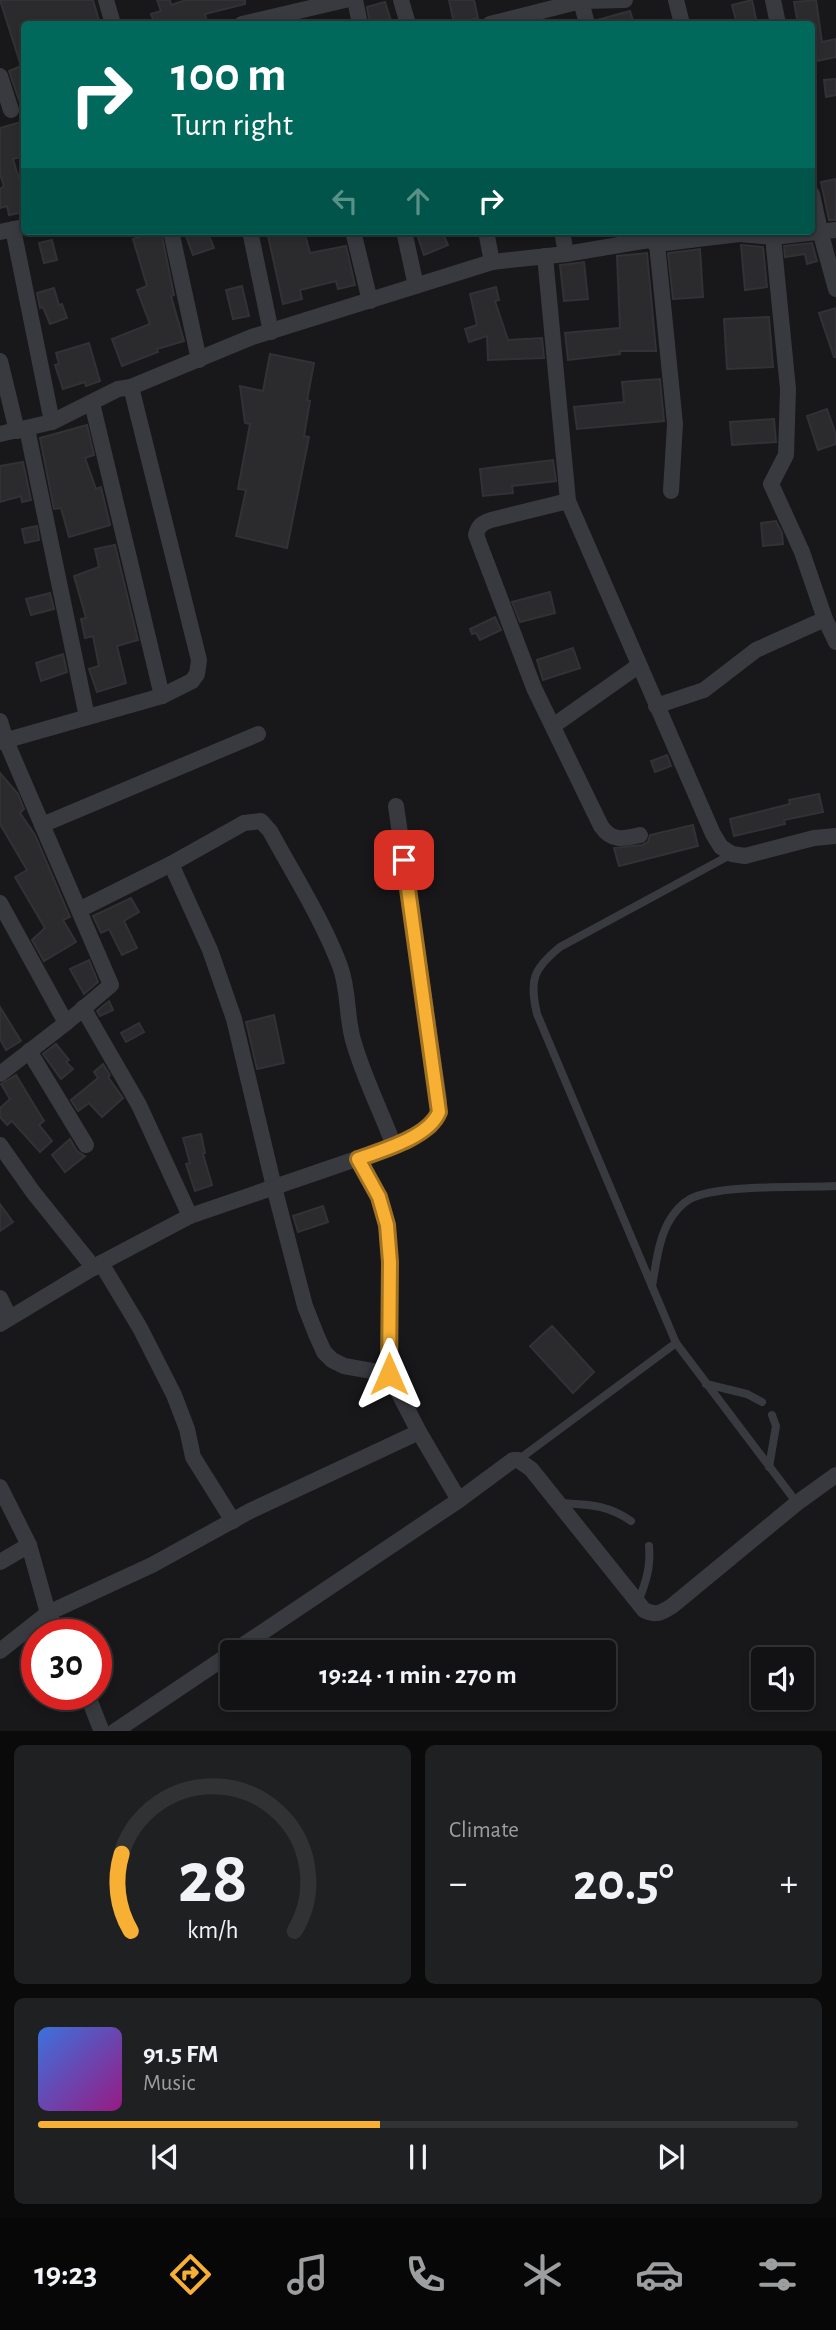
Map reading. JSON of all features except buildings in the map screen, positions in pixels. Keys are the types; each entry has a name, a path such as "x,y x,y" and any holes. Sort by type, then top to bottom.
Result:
{"street":[{"path":"106,0 112,21"},
{"path":"267,21 301,17 345,0"},
{"path":"355,0 359,21"},
{"path":"401,0 407,21"},
{"path":"502,21 581,1 625,0"},
{"path":"676,0 681,21"},
{"path":"773,0 777,21"},
{"path":"581,1 586,21"},
{"path":"0,76 12,109"},
{"path":"815,201 828,231 836,289"},
{"path":"12,229 52,422"},
{"path":"172,235 199,360"},
{"path":"251,235 271,332"},
{"path":"354,235 370,301"},
{"path":"405,235 416,286"},
{"path":"487,235 492,262"},
{"path":"563,235 566,254"},
{"path":"0,434 52,422 118,389 131,387 252,337 492,262 566,254 651,238 704,235"},
{"path":"756,235 791,235"},
{"path":"773,237 788,389 786,455 771,484 802,552 825,619 836,642"},
{"path":"651,238 675,424 671,491"},
{"path":"545,256 568,501 713,834 721,847 732,854 745,856 814,838 836,836"},
{"path":"0,361 22,430 87,717"},
{"path":"3,742 162,696 192,681 197,674 199,660 131,387"},
{"path":"92,403 162,696"},
{"path":"568,501 482,523 477,528 476,535 534,688 606,833 620,839 640,835"},
{"path":"656,706 704,690 756,650 825,619"},
{"path":"553,726 638,666"},
{"path":"0,721 3,742 111,985 66,1023 1,1070"},
{"path":"42,825 258,734"},
{"path":"0,1298 5,1321 97,1266 190,1216 394,1146 430,1127 439,1112 396,807"},
{"path":"79,910 171,864 244,823 255,820 265,824 340,965 354,1042 394,1146"},
{"path":"171,864 210,950 234,1019 305,1306 324,1352 344,1366 389,1374"},
{"path":"0,903 66,1023"},
{"path":"83,1008 139,1105 190,1216"},
{"path":"29,1051 86,1145"},
{"path":"0,1145 33,1192 97,1266 140,1328 174,1395 187,1429 193,1457 233,1521"},
{"path":"358,1159 379,1197 387,1225 390,1262 389,1374 459,1500"},
{"path":"0,1651 48,1613 152,1565 233,1521 419,1432"},
{"path":"114,1731 459,1500 506,1463 518,1460 530,1469 644,1610 653,1614 661,1613 672,1606 797,1503 836,1475"},
{"path":"0,1490 29,1545 51,1619"},
{"path":"0,1562 29,1545"},
{"path":"94,1710 102,1731"}],"lane":[{"path":"732,854 560,947 544,960 535,974 531,992 537,1014 676,1343 797,1503"},
{"path":"652,1286 662,1236 669,1221 688,1200 726,1190 836,1186"},
{"path":"518,1460 676,1343"},
{"path":"706,1384 747,1394 762,1402"},
{"path":"769,1467 776,1426 772,1415"},
{"path":"559,1503 598,1505 615,1510 631,1521"},
{"path":"638,1602 648,1578 649,1546"}],"route":[{"path":"389,1374 390,1262 387,1225 379,1197 358,1159 394,1146 430,1127 439,1112 404,860"}]}
